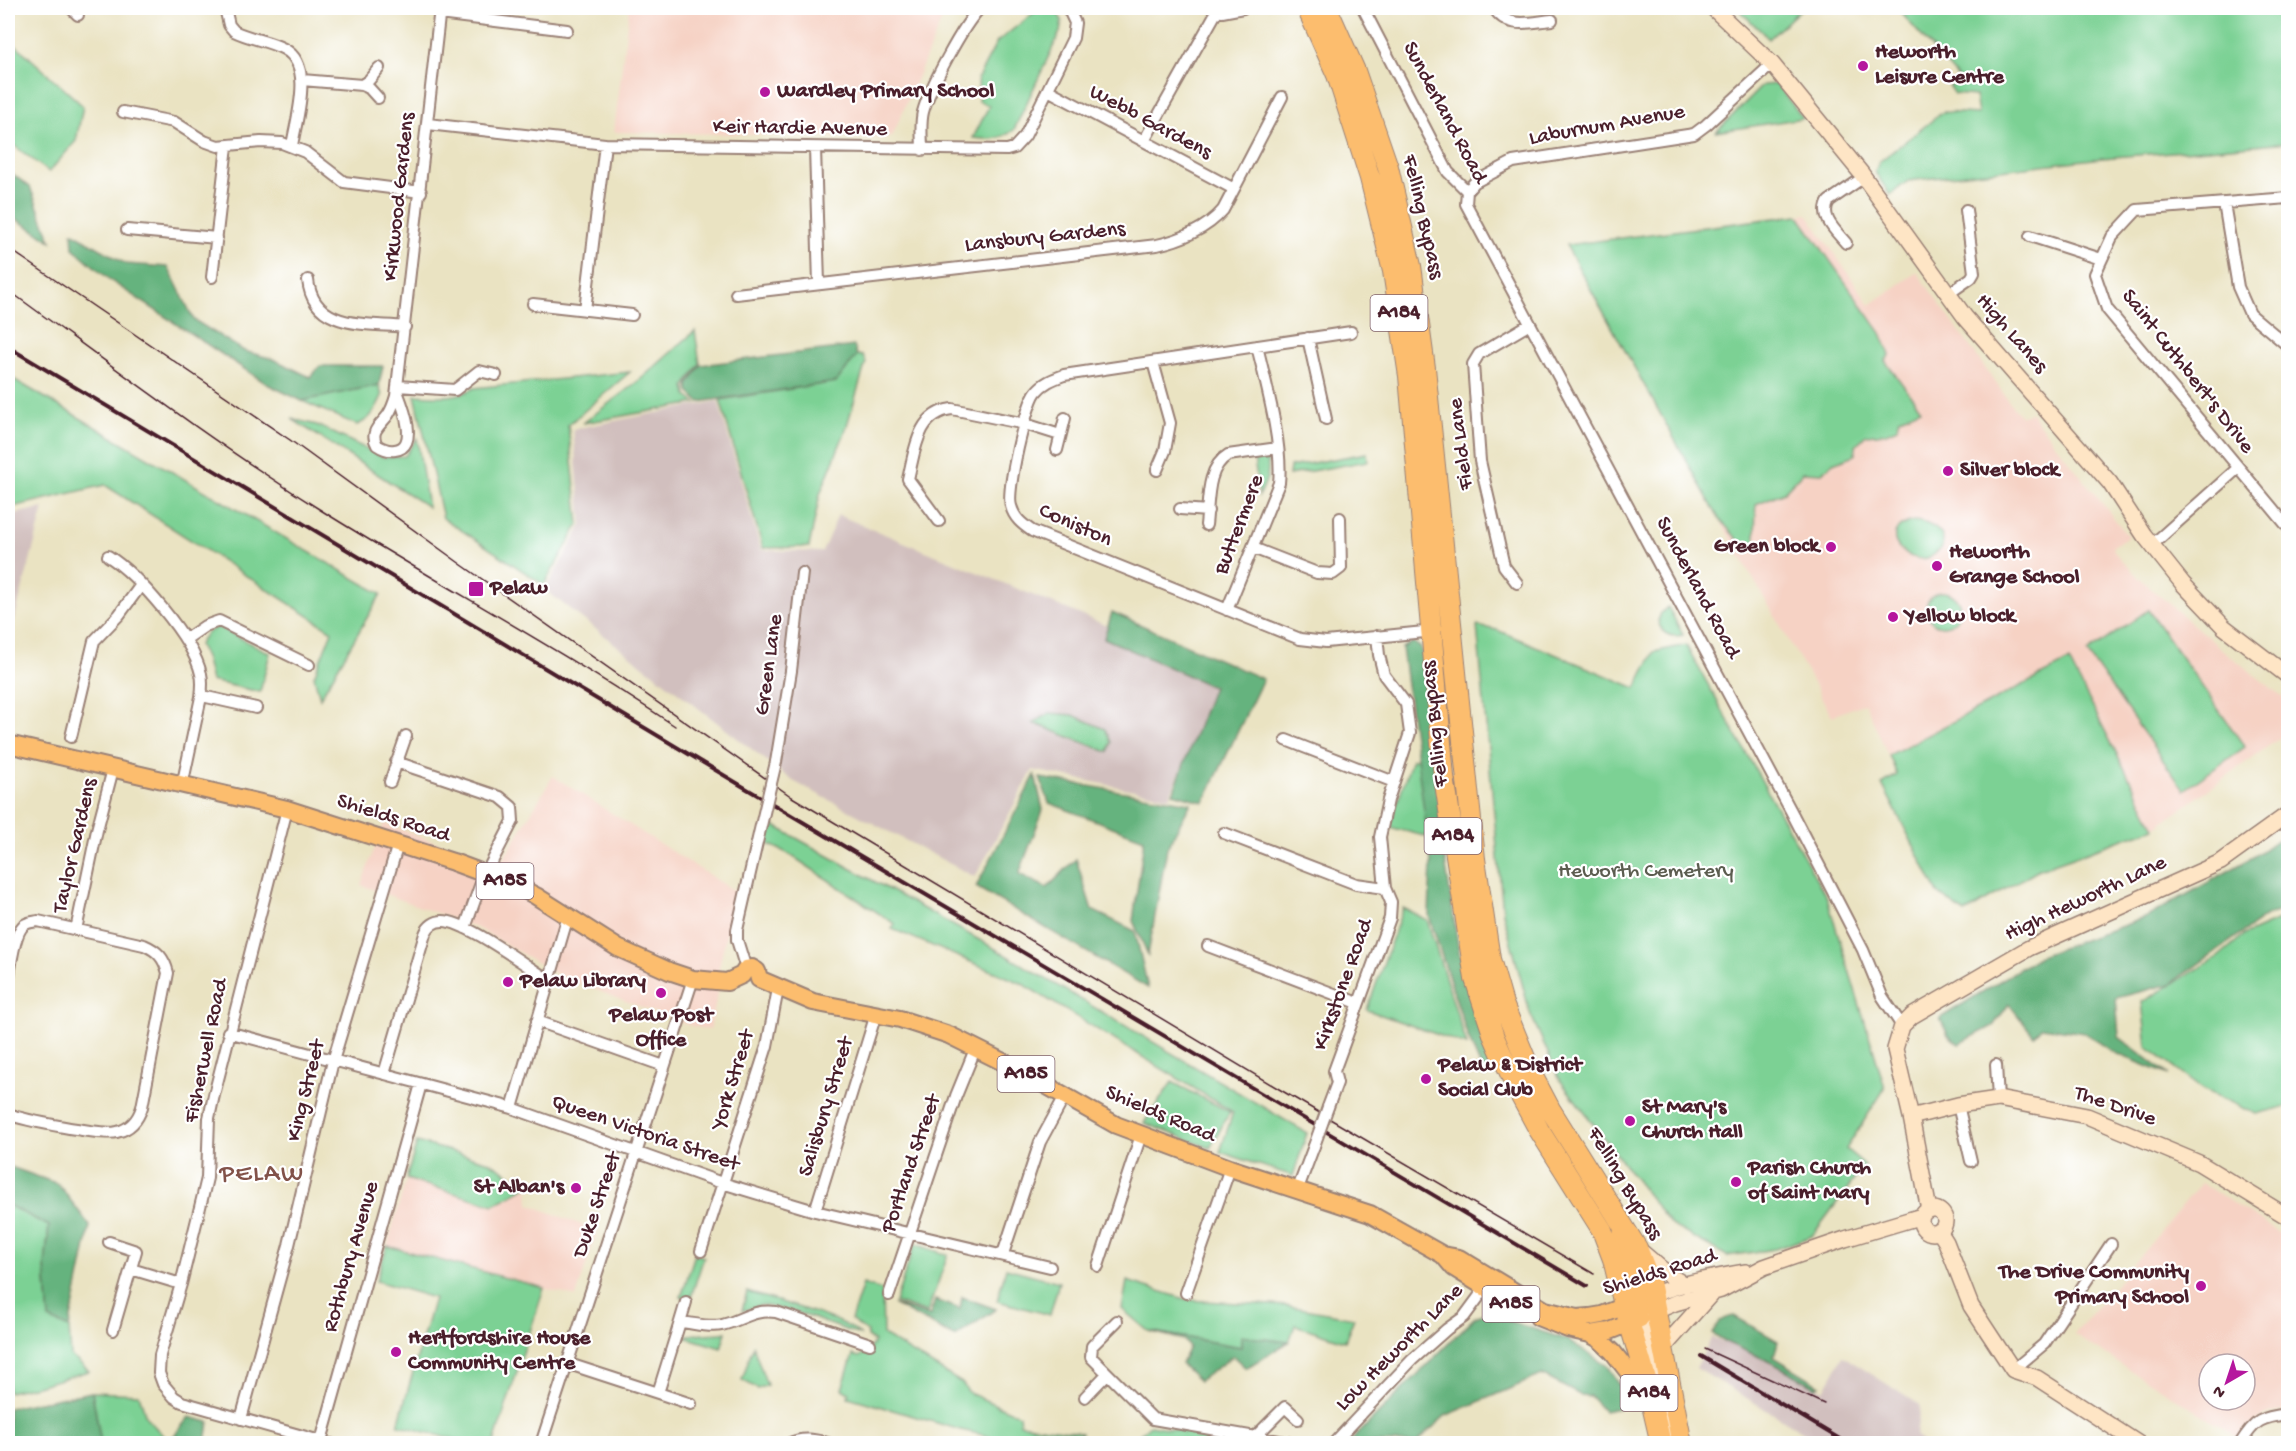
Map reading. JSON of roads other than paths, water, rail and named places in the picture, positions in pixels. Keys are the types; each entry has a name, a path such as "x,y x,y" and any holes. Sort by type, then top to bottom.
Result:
{"highway":[{"name":"Felling Bypass","path":"1307,8 1340,85 1370,178 1393,271 1409,376 1444,777 1475,979 1494,1037 1518,1091 1539,1130 1602,1230 1613,1259 1664,1347 1682,1443"},
{"name":"Felling Bypass","path":"1327,8 1355,71 1388,167 1411,266 1425,368 1476,869 1490,958 1503,1004 1532,1075 1569,1140 1635,1245 1650,1400 1662,1443"},
{"path":"1569,1140 1597,1164 1625,1204 1632,1218 1635,1245"}],"main road":[{"name":"Shields Road","path":"8,744 287,809 486,874 515,885 627,953 693,979 727,982 749,974 778,989 813,1002 876,1014 940,1032 976,1047 1116,1125 1230,1168 1370,1214 1443,1255 1459,1258 1489,1284 1545,1310 1577,1318 1642,1308"},
{"path":"1621,1220 1623,1245 1642,1308"},
{"name":"A185","path":"1489,1284 1539,1318 1568,1329 1590,1334 1613,1352 1650,1400"},
{"name":"Shields Road","path":"1590,1334 1610,1331 1642,1308"}],"street":[{"path":"225,8 229,25 234,32 287,50 301,69 302,80 292,146"},
{"path":"922,150 924,108 955,46 980,8"},
{"name":"Keir Hardie Avenue","path":"428,124 605,144 998,151 1014,148 1025,136 1048,90 1075,31 1075,23 1068,8"},
{"path":"1144,141 1214,9 1226,12 1243,8"},
{"name":"Sunderland Road","path":"1363,8 1448,172 1467,191 1466,204 1791,811 1863,950 1882,996 1902,1026"},
{"path":"1494,8 1506,21 1519,24 1552,20"},
{"name":"High Lanes","path":"1713,8 1772,63 1864,177 1948,294 1997,354 2110,483 2152,545 2183,584 2224,627 2289,676"},
{"path":"439,10 567,30"},
{"name":"Kirkwood Gardens","path":"397,388 407,421 408,436 404,446 387,450 377,445 374,437 375,431 389,413 397,388 421,192 439,10"},
{"name":"Laburnum Avenue","path":"1467,191 1475,182 1514,162 1694,134 1706,126 1772,63"},
{"path":"362,85 379,68"},
{"path":"302,80 352,86 362,85 369,88 378,98"},
{"name":"Webb Gardens","path":"1048,90 1234,189"},
{"name":"Lansbury Gardens","path":"736,294 1157,246 1173,241 1208,223 1222,210 1282,97"},
{"path":"123,112 174,122 204,141 227,146 261,142 282,143 305,152 344,182 421,192"},
{"path":"585,310 605,144"},
{"path":"212,277 227,146"},
{"path":"814,148 819,284"},
{"path":"1846,243 1826,218 1826,207 1829,201 1864,177"},
{"name":"Saint Cuthbert's Drive","path":"2289,198 2137,210 2112,237 2095,274 2107,309 2289,527"},
{"path":"2224,203 2238,287 2250,314 2289,346"},
{"path":"1948,294 1971,278 1974,273 1965,210"},
{"path":"127,230 217,237"},
{"path":"2030,236 2101,260"},
{"path":"308,280 309,293 328,316 338,320 405,327"},
{"path":"533,304 632,315"},
{"name":"Field Lane","path":"1517,583 1504,566 1480,461 1473,364 1479,354 1530,324"},
{"name":"Coniston","path":"1351,332 1064,375 1052,380 1035,393 1030,403 1009,493 1014,514 1032,531 1227,610 1313,642 1430,632 1451,628"},
{"path":"1308,338 1326,419"},
{"name":"Buttermere","path":"1227,610 1279,483 1278,448 1257,346"},
{"path":"1153,362 1170,423 1165,451 1157,470"},
{"path":"397,388 454,390 479,371 496,375"},
{"path":"939,521 908,479 921,429 926,421 941,410 952,409 1025,424 1060,435"},
{"path":"1057,450 1065,418"},
{"path":"1206,525 1212,473 1221,459 1228,455 1278,448"},
{"path":"2152,545 2238,468"},
{"path":"1180,509 1208,511"},
{"path":"1253,548 1317,573 1332,574 1341,568 1340,518"},
{"path":"108,556 123,565 186,639 201,673 202,696 182,786"},
{"name":"Green Lane","path":"749,974 737,939 738,930 776,762 791,670 802,573"},
{"path":"71,737 94,641 119,615 141,585"},
{"path":"186,639 205,626 219,621 309,665"},
{"name":"Kirkstone Road","path":"1297,1191 1337,1083 1334,1071 1390,918 1391,902 1385,888 1380,837 1410,733 1406,704 1384,675 1377,636"},
{"path":"202,696 256,708"},
{"path":"390,782 406,736"},
{"path":"1286,740 1394,782"},
{"path":"396,762 500,797 512,807 513,821 486,874 465,928"},
{"name":"Taylor Gardens","path":"76,930 97,830 113,770"},
{"name":"Fisherwell Road","path":"241,1419 182,1402 174,1397 163,1384 159,1373 160,1355 181,1284 207,1178 209,1118 228,1032 287,809"},
{"name":"High Heworth Lane","path":"1902,1026 1912,1016 2029,948 2221,862 2289,814"},
{"path":"1224,833 1356,884 1385,888"},
{"name":"King Street","path":"241,1419 289,1245 333,1061 398,844"},
{"path":"512,1108 568,916"},
{"name":"Taylor Gardens","path":"8,983 22,926 38,921 144,945 165,960 168,973 168,985 140,1116 126,1130 105,1134 8,1114"},
{"path":"384,1074 427,928 432,924 444,921 465,928 549,980"},
{"path":"1209,946 1358,1003"},
{"name":"Duke Street","path":"540,1443 693,979"},
{"name":"York Street","path":"701,1251 767,1046 778,989"},
{"name":"Salisbury Street","path":"815,1211 876,1014"},
{"path":"537,1021 664,1066"},
{"path":"1902,1026 1895,1049 1911,1117 1928,1221 1946,1242 1971,1306 2013,1370 2037,1378 2139,1443"},
{"name":"Queen Victoria Street","path":"228,1032 512,1108 722,1183 815,1211 1050,1267"},
{"name":"Portland Street","path":"889,1295 957,1092 976,1047"},
{"path":"1996,1065 1998,1099"},
{"name":"Rothbury Avenue","path":"326,1442 421,1084"},
{"path":"1003,1254 1040,1142 1065,1096"},
{"name":"The Drive","path":"1911,1117 1958,1105 1998,1099 2087,1116 2199,1163 2289,1217"},
{"path":"1958,1105 1971,1161"},
{"path":"1098,1266 1141,1135"},
{"path":"1186,1293 1230,1168"},
{"name":"Shields Road","path":"1642,1308 1685,1285 1755,1271 1857,1236 1928,1221"},
{"path":"109,1242 136,1251 113,1330"},
{"path":"2013,1370 2044,1344 2111,1244"},
{"path":"1635,1245 1670,1276 1685,1285"},
{"path":"131,1269 181,1284"},
{"name":"Shields Road","path":"1642,1308 1675,1303 1712,1293 1755,1271"},
{"name":"Low Heworth Lane","path":"1332,1443 1412,1360 1464,1317 1489,1284"},
{"path":"1664,1347 1712,1293"},
{"path":"658,1393 686,1302"},
{"path":"1642,1308 1666,1421 1662,1443"},
{"path":"680,1322 720,1326 752,1313 776,1312 863,1346"},
{"path":"1117,1321 1090,1351 1094,1361 1153,1419 1296,1443"},
{"path":"566,1363 691,1404"},
{"path":"1085,1396 1107,1374"},
{"path":"1255,1437 1285,1407 1298,1419"},
{"path":"2240,1443 2252,1424 2271,1416 2289,1414"},
{"path":"241,1419 326,1442"},
{"path":"788,1443 802,1439 830,1443"}],"tram line":[{"path":"8,248 290,440 462,565 792,797 1284,1092 1594,1274"},
{"path":"8,290 162,402 279,483 675,726"},
{"path":"1705,1349 1824,1404"}],"railway":[{"path":"8,347 737,783 1587,1286"},
{"path":"1701,1356 1848,1444"}],"place":[{"name":"Heworth Leisure Centre","path":"1863,66"},
{"name":"Wardley Primary School","path":"765,92"},
{"name":"Silver block","path":"1948,471"},
{"name":"Green block","path":"1831,547"},
{"name":"Heworth Grange School","path":"1937,566"},
{"name":"Pelaw","path":"476,589"},
{"name":"Yellow block","path":"1893,617"},
{"name":"Pelaw Library","path":"508,982"},
{"name":"Pelaw Post Office","path":"661,993"},
{"name":"Pelaw & District Social Club","path":"1426,1079"},
{"name":"St Mary's Church Hall","path":"1630,1121"},
{"name":"Parish Church of Saint Mary","path":"1736,1182"},
{"name":"St Alban's","path":"576,1188"},
{"name":"The Drive Community Primary School","path":"2201,1286"},
{"name":"Hertfordshire House Community Centre","path":"396,1352"}],"district":[{"name":"PELAW","path":"262,1175"}],"park label":[{"name":"Heworth Cemetery","path":"1646,872"}]}
